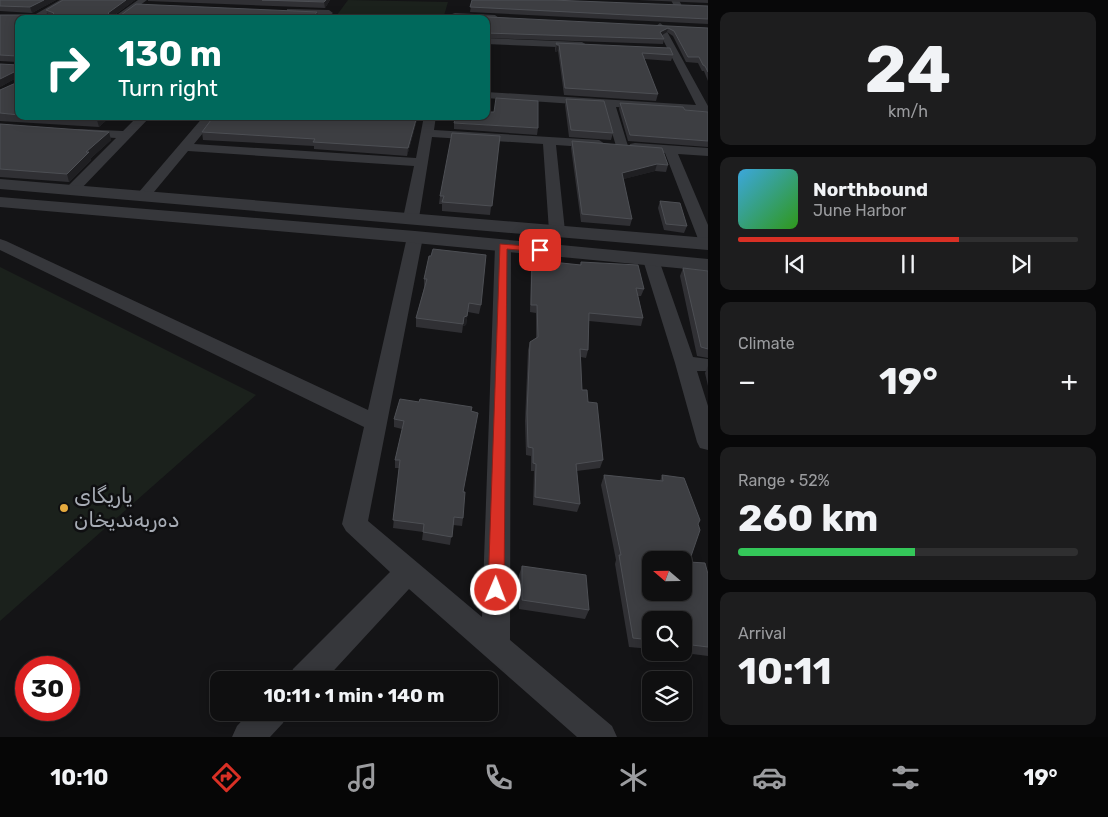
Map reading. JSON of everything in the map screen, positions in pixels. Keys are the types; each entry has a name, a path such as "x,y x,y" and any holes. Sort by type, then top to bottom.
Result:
{"street":[{"path":"35,15 66,0"},
{"path":"121,15 144,0"},
{"path":"674,4 688,6"},
{"path":"135,6 152,6"},
{"path":"281,11 329,13"},
{"path":"490,17 500,18"},
{"path":"660,26 667,49 706,109"},
{"path":"490,41 594,46"},
{"path":"490,95 706,109"},
{"path":"609,103 622,146"},
{"path":"73,189 142,120"},
{"path":"144,195 208,120"},
{"path":"429,120 420,162 413,228 355,524 495,648 601,737"},
{"path":"68,131 127,135"},
{"path":"427,133 708,152"},
{"path":"548,141 557,231"},
{"path":"185,146 420,162"},
{"path":"0,202 265,225 557,231 708,244 670,149"},
{"path":"0,184 274,206 413,228 503,246 708,265"},
{"path":"265,225 274,206"},
{"path":"0,244 376,423"},
{"path":"495,648 503,246"},
{"path":"651,260 686,363 708,442"},
{"path":"686,363 708,365"},
{"path":"313,671 408,572"},
{"path":"248,737 263,721"}],"shaded area":[{"path":"348,0 448,2 444,15 337,15"},
{"name":"یاریگاى ده‌ربه‌ندیخان","path":"0,267 256,395 0,621"}],"building":[{"path":"0,0 44,0 30,7 0,6"},
{"path":"63,0 126,0 108,13 110,15 52,15 54,13 46,10"},
{"path":"262,0 326,0 324,2"},
{"path":"472,0 551,0 708,6 708,19 470,7"},
{"path":"136,4 317,12 315,15 121,15"},
{"path":"0,15 15,15 15,56 0,55"},
{"path":"490,17 708,28 708,72 699,57 688,57 674,31 668,28 660,32 664,39 490,33"},
{"path":"556,43 670,48 673,55 642,53 658,94 565,88 559,45"},
{"path":"0,64 15,65 15,72 0,79"},
{"path":"15,83 15,115 0,113 0,90"},
{"path":"496,98 538,101 538,128 454,123 455,120 490,120 490,112 494,112"},
{"path":"566,99 604,101 613,133 571,130"},
{"path":"620,103 683,107 685,110 708,112 708,141 630,135"},
{"path":"211,120 416,120 408,148 313,142 315,139 202,132"},
{"path":"0,124 109,132 86,152 89,152 67,174 0,169"},
{"path":"452,133 500,136 492,206 442,202 444,196 440,196"},
{"path":"572,141 662,148 668,165 657,164 622,173 632,219 582,214"},
{"path":"660,201 680,203 687,226 666,224"},
{"path":"433,249 486,255 481,305 469,303 467,316 464,317 463,324 416,318 427,279 424,279 429,256 431,256"},
{"path":"532,260 581,265 581,262 638,265 644,289 636,288 643,318 589,313 588,350 580,349 582,390 587,390 588,402 597,403 603,460 576,464 580,504 535,497 536,464 533,463 533,448 528,447 527,413 530,342 538,337 537,305 531,305"},
{"path":"683,268 708,271 708,349 701,347"},
{"path":"400,399 419,402 420,399 472,407 471,411 478,413 463,492 465,492 463,518 454,517 452,537 423,532 424,524 393,520 400,460 395,460 404,421 394,419"},
{"path":"604,475 663,481 662,475 684,478 700,520 698,524 700,530 692,553 692,551 642,551 642,601 692,601 692,562 705,563 708,574 708,647 692,645 692,611 642,611 642,639 633,638 619,555 621,555"},
{"path":"522,566 586,575 589,610 522,600"}],"place":[{"name":"یاریگاى ده‌ربه‌ندیخان","path":"64,508"}],"route":[{"path":"496,590 503,246 540,250"}]}
